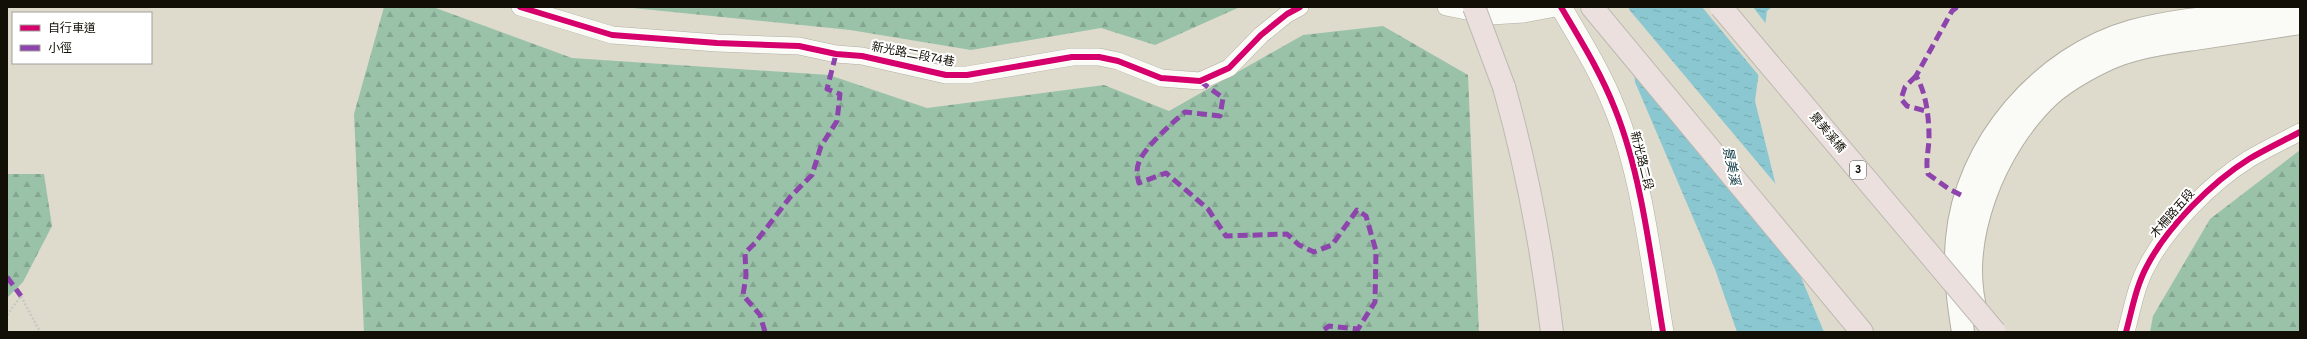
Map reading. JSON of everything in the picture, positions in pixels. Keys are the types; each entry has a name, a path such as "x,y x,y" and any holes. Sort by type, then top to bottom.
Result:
{"highway":[{"path":"1474,7 1504,87 1521,146 1534,208 1552,332"},
{"path":"1592,7 1862,332"},
{"name":"景美溪橋","path":"1721,7 1995,332"}],"main road":[{"path":"1963,332 1955,283 1957,238 1965,197 1977,164 1997,132 2023,100 2046,77 2076,56 2101,43 2131,31 2156,26 2294,7"},
{"path":"1982,332 1971,296 1975,236 1980,209 1991,180 2003,156 2026,123 2051,95 2089,69 2120,54 2156,44 2300,23"}],"street":[{"name":"新光路二段74巷","path":"520,7 612,35 717,43 799,46 836,54 862,56 946,75 967,75 1072,57 1099,57 1118,61 1161,78 1200,81 1229,68 1262,35 1287,14 1300,7"},
{"path":"1446,7 1491,16 1524,14 1561,7"},
{"name":"新光路二段","path":"1561,7 1599,71 1625,136 1637,186 1663,332"},
{"name":"木柵路五段","path":"2126,332 2136,292 2147,265 2165,238 2204,195 2248,160 2300,132"}],"path":[{"path":"7,315 21,296 40,332"}],"green space":[{"path":"384,7 433,7 572,58 829,75 927,108 1104,85 1169,111 1303,35 1383,26 1468,75 1479,332 364,332 354,114"},
{"path":"623,7 1240,7 1155,45 1101,28 971,50 850,30"},
{"path":"2300,150 2300,332 2150,332 2153,316 2210,219"},
{"path":"7,174 44,174 52,226 23,282 7,298"}],"water":[{"name":"景美溪","path":"1629,7 1772,7 1767,11 1755,101 1795,263 1824,332 1737,332 1715,269 1635,82"}],"pier":[{"path":"1627,7 1779,188 1797,263 1632,71"},
{"path":"1702,7 1753,7 1767,25 1760,77"}],"marked path":[{"path":"1957,7 1952,11 1916,76 1925,97 1928,113 1928,174 1949,189 1965,197"},
{"path":"765,332 760,315 743,295 746,276 745,253 755,243 791,196 812,175 821,146 837,121 840,94 827,89 836,54"},
{"path":"1916,76 1905,87 1901,99 1907,106 1926,111"},
{"path":"1200,81 1223,98 1220,116 1185,112 1159,136 1142,156 1137,170 1139,183 1166,173 1208,209 1226,236 1287,234 1299,245 1314,252 1332,245 1357,210 1366,216 1376,251 1375,302 1358,329 1329,326 1321,332"},
{"path":"7,277 21,296"}],"cycle path":[{"path":"520,7 612,35 717,43 799,46 836,54 862,56 946,75 967,75 1072,57 1099,57 1118,61 1161,78 1200,81 1229,68 1261,35 1287,14 1300,7"},
{"path":"1561,7 1603,83 1615,109 1624,135 1632,162 1645,219 1663,332"},
{"path":"2126,332 2143,274 2156,251 2178,221 2220,180 2235,169 2255,155 2300,132"}]}
